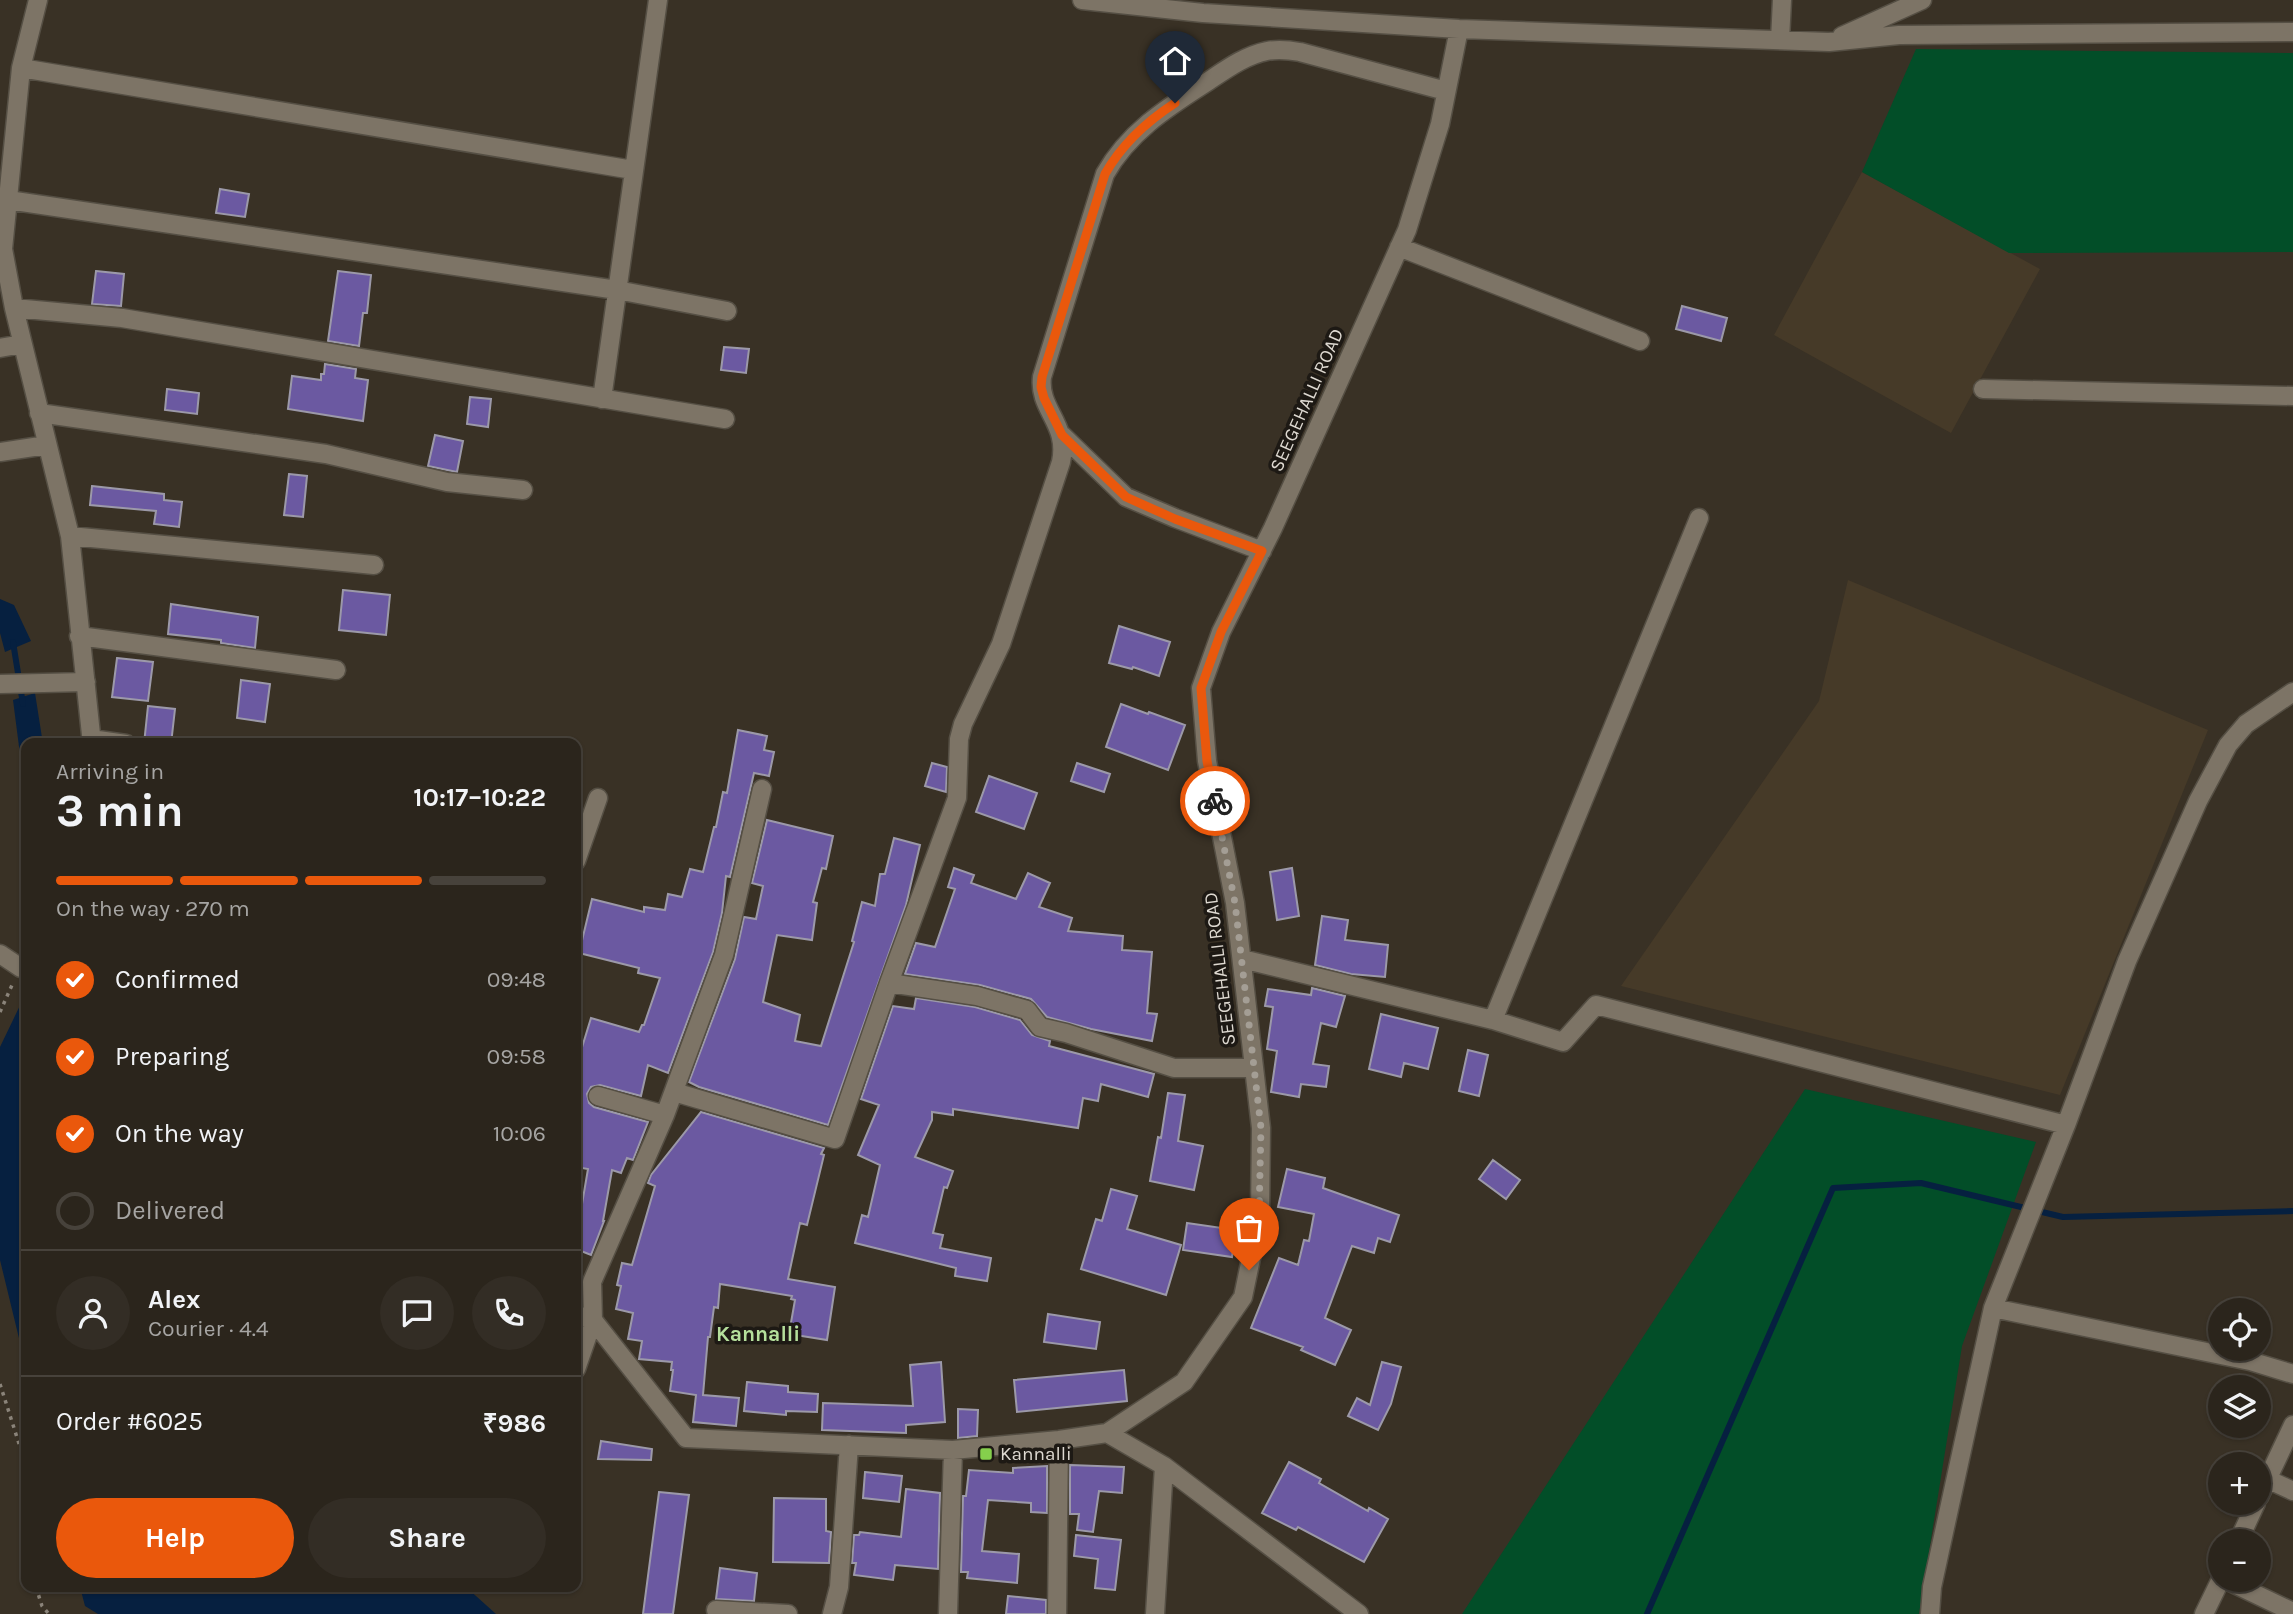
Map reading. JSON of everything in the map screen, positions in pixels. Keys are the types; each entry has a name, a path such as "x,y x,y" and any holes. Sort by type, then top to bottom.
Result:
{"street":[{"path":"38,0 21,68 7,147 8,200 2,250 69,536 92,738"},
{"path":"602,399 658,0"},
{"path":"1082,0 1204,6 1459,29 1829,42 1899,35 2293,32"},
{"path":"1780,40 1782,0"},
{"path":"1829,42 1922,0"},
{"name":"SEEGEHALLI ROAD","path":"1107,1433 1184,1382 1243,1297 1259,1215 1261,1128 1235,903 1207,761 1201,688 1221,632 1262,551 1407,230 1440,124 1459,29"},
{"path":"1262,551 1175,519 1126,497 1062,435 1044,398 1042,377 1105,174 1128,141 1155,116 1238,61 1265,51 1300,52 1446,91"},
{"path":"21,68 633,170"},
{"path":"8,200 617,290 727,311"},
{"path":"1399,247 1640,341"},
{"path":"14,308 122,318 724,419"},
{"path":"0,348 22,344"},
{"path":"1983,389 2293,396"},
{"path":"40,413 326,454 447,482 523,490"},
{"path":"674,1092 835,1139 888,983 957,798 959,739 963,724 1005,633 1061,462 1062,435"},
{"path":"0,452 47,445"},
{"path":"1493,1020 1699,518"},
{"path":"69,536 374,565"},
{"path":"79,636 335,670"},
{"path":"0,684 86,682"},
{"path":"1930,1614 1933,1587 1993,1308 2066,1125 2127,961 2199,801 2228,745 2246,724 2293,692"},
{"path":"581,1336 592,1282 665,1115 724,955 761,789"},
{"path":"581,847 598,798"},
{"path":"0,954 21,967"},
{"path":"1242,959 1493,1020 1563,1042 1596,1005 2066,1125"},
{"path":"888,983 977,996 1027,1010 1040,1027 1174,1068 1253,1068"},
{"path":"598,1096 665,1115"},
{"path":"1993,1308 2250,1361 2293,1374"},
{"path":"584,1317 685,1438 953,1450 1107,1433 1164,1466 1359,1614"},
{"path":"2271,1471 2293,1425"},
{"path":"1057,1614 1059,1440"},
{"path":"832,1614 839,1587 849,1445"},
{"path":"947,1614 953,1450"},
{"path":"1155,1614 1164,1466"},
{"path":"2271,1481 2293,1491"},
{"path":"2204,1614 2215,1592"},
{"path":"2251,1592 2293,1612"},
{"path":"716,1610 788,1614"}],"path":[{"path":"0,1012 21,972"},
{"path":"0,1384 21,1450"},
{"path":"38,1592 42,1606 49,1614"}],"shaded area":[{"path":"1862,172 2040,269 1951,433 1774,335"},
{"path":"1848,580 2208,730 2060,1095 1621,986 1819,701"}],"green space":[{"path":"1916,49 2293,53 2293,252 2009,253 1862,172"},
{"path":"1805,1089 2036,1142 1962,1346 1919,1614 1462,1614"}],"water":[{"path":"0,599 14,605 31,641 5,652 0,633"},
{"path":"35,693 42,738 21,738 21,762 13,700"},
{"path":"21,1003 21,1346 0,1260 0,1047"},
{"path":"81,1592 472,1592 496,1614 98,1614 85,1606"}],"building":[{"path":"220,189 249,194 245,217 216,213"},
{"path":"96,271 124,274 121,306 92,304"},
{"path":"338,271 371,275 367,313 363,313 359,346 328,341"},
{"path":"1682,306 1727,318 1721,341 1676,329"},
{"path":"724,347 749,349 746,373 721,370"},
{"path":"325,364 356,369 355,378 368,380 363,421 288,409 292,376 321,380"},
{"path":"167,389 199,393 197,414 165,410"},
{"path":"470,397 491,399 488,427 467,424"},
{"path":"435,435 463,441 457,472 428,466"},
{"path":"289,474 307,476 303,517 284,515"},
{"path":"92,486 164,494 164,500 182,502 179,527 154,524 156,511 90,505"},
{"path":"343,590 390,595 386,635 339,630"},
{"path":"171,604 258,617 255,648 221,643 221,640 168,634"},
{"path":"1119,626 1170,642 1159,676 1133,667 1132,669 1109,663"},
{"path":"117,658 153,662 148,701 112,697"},
{"path":"241,680 270,684 265,722 237,718"},
{"path":"1121,704 1185,725 1168,770 1106,747"},
{"path":"148,706 175,709 172,738 145,738"},
{"path":"738,730 767,736 764,750 774,752 769,776 754,773 730,877 726,876 722,913 713,952 668,1073 648,1065 641,1096 600,1085 591,1087 587,1094 589,1103 594,1107 648,1122 633,1160 627,1158 621,1173 612,1170 604,1221 591,1255 581,1251 581,1210 588,1169 581,1168 581,1051 591,1018 639,1032 644,1025 660,978 638,973 639,968 581,954 592,899 644,912 644,907 665,910 668,894 682,897 690,869 703,872 723,792 727,793"},
{"path":"932,763 947,767 946,792 925,786"},
{"path":"1077,763 1110,774 1104,792 1071,781"},
{"path":"989,776 1037,793 1024,829 976,812"},
{"path":"767,820 833,836 826,869 822,868 813,902 817,903 812,940 777,935 763,1002 800,1015 795,1041 821,1046 854,942 852,941 862,902 875,906 880,874 885,874 894,838 920,845 906,905 828,1125 689,1082 735,959 744,917 756,919 763,886 752,883"},
{"path":"954,868 974,875 971,883 1016,899 1028,873 1050,883 1039,907 1072,918 1068,931 1123,936 1122,950 1152,952 1147,1013 1157,1014 1152,1041 1047,1017 1031,999 980,985 905,974 916,943 935,947 955,889 948,887"},
{"path":"1292,868 1299,916 1277,920 1270,872"},
{"path":"1322,916 1348,920 1345,940 1388,945 1385,977 1351,974 1315,965"},
{"path":"1312,988 1345,996 1336,1027 1321,1023 1313,1064 1329,1066 1326,1087 1301,1084 1299,1097 1271,1092 1277,1051 1267,1049 1273,1007 1265,1006 1268,989 1311,995"},
{"path":"916,998 975,1007 1020,1020 1032,1035 1050,1041 1049,1046 1154,1074 1148,1097 1101,1084 1098,1101 1083,1098 1078,1128 953,1109 953,1115 932,1112 932,1120 915,1157 953,1171 947,1188 944,1187 933,1233 943,1235 940,1248 991,1258 987,1281 955,1276 956,1268 855,1243 862,1215 868,1217 880,1165 858,1155 879,1105 861,1099 893,1006 914,1009"},
{"path":"1381,1014 1438,1028 1428,1069 1404,1063 1401,1077 1369,1069"},
{"path":"1468,1050 1488,1055 1479,1096 1459,1091"},
{"path":"1168,1093 1185,1095 1178,1141 1203,1146 1194,1190 1150,1181 1158,1137 1161,1138"},
{"path":"701,1112 824,1148 807,1225 800,1223 788,1279 835,1287 827,1340 789,1334 795,1300 791,1299 792,1296 720,1284 718,1308 714,1307 708,1337 703,1395 739,1398 736,1426 693,1422 696,1395 670,1391 672,1362 639,1359 642,1341 628,1339 633,1313 616,1309 621,1286 617,1285 622,1263 632,1265 655,1186 648,1183 651,1175"},
{"path":"1493,1160 1520,1180 1506,1199 1479,1179"},
{"path":"1287,1169 1325,1178 1323,1188 1399,1215 1390,1242 1378,1238 1374,1253 1352,1246 1325,1318 1351,1330 1335,1365 1301,1350 1303,1347 1251,1328 1279,1258 1298,1265 1304,1240 1309,1241 1314,1214 1278,1207"},
{"path":"1111,1189 1137,1196 1127,1229 1181,1245 1166,1295 1081,1269 1096,1219 1102,1221"},
{"path":"1187,1223 1236,1230 1232,1257 1183,1250"},
{"path":"1048,1314 1100,1322 1096,1349 1044,1342"},
{"path":"941,1362 945,1422 906,1425 906,1433 822,1430 823,1403 913,1406 910,1365"},
{"path":"1382,1362 1401,1367 1391,1404 1378,1430 1348,1416 1357,1398 1370,1405"},
{"path":"1124,1370 1127,1401 1017,1412 1014,1380"},
{"path":"747,1382 788,1386 788,1392 818,1394 817,1412 786,1411 786,1415 744,1411"},
{"path":"958,1409 978,1410 977,1436 958,1438"},
{"path":"601,1441 652,1449 651,1460 598,1459"},
{"path":"1289,1462 1321,1479 1319,1483 1368,1511 1369,1508 1388,1519 1364,1562 1298,1527 1296,1530 1262,1513"},
{"path":"1070,1465 1124,1467 1122,1493 1099,1491 1093,1532 1077,1530 1079,1514 1070,1514"},
{"path":"1047,1466 1047,1513 1031,1512 1031,1503 988,1500 982,1551 1019,1554 1017,1583 967,1578 968,1572 961,1572 963,1496 966,1496 969,1470 1013,1473 1013,1468"},
{"path":"865,1472 902,1476 899,1502 863,1498"},
{"path":"906,1489 940,1493 938,1569 895,1565 893,1580 854,1575 854,1535 859,1535 860,1532 901,1537"},
{"path":"659,1492 689,1495 673,1614 643,1614"},
{"path":"774,1498 826,1499 826,1531 831,1532 829,1563 773,1562"},
{"path":"1076,1535 1121,1540 1115,1590 1095,1588 1098,1559 1074,1556"},
{"path":"720,1568 757,1573 754,1601 716,1599"},
{"path":"1008,1596 1046,1600 1046,1614 1006,1614"}],"waterway":[{"path":"13,642 23,704"},
{"path":"1647,1614 1833,1188 1921,1183 2063,1217 2293,1211"}],"way so far":[{"path":"1215,801 1235,903 1261,1128 1259,1215 1249,1270"}],"place":[{"name":"Kannalli","path":"986,1454"}],"district":[{"name":"Kannalli","path":"758,1334"}],"route":[{"path":"1175,103 1155,116 1128,141 1105,174 1041,387 1062,435 1126,497 1175,519 1262,551 1221,632 1201,688 1207,761 1215,801"}]}
